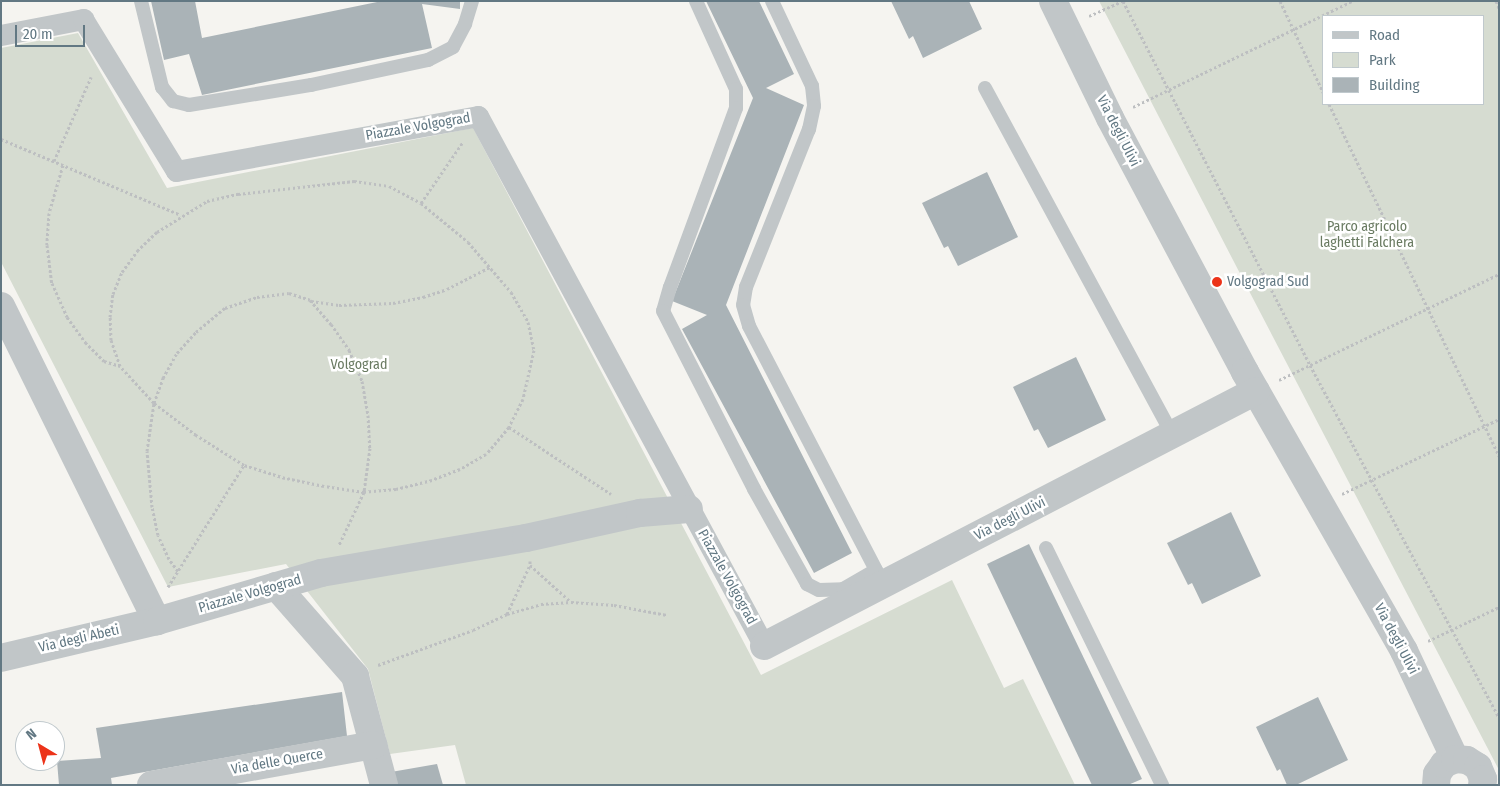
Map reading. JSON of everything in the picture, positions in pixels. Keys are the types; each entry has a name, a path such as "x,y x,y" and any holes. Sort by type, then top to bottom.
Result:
{"street":[{"name":"Via degli Ulivi","path":"1053,1 1110,118 1256,392 1404,651 1455,759"},
{"name":"Piazzale Volgograd","path":"1,35 83,19 176,171 478,116 764,646"},
{"path":"1,306 157,621"},
{"name":"Via degli Ulivi","path":"764,646 880,577 1173,435 1256,392"},
{"name":"Piazzale Volgograd","path":"157,621 321,573 526,538 640,513 689,509"},
{"path":"276,586 354,676 384,785"},
{"name":"Via degli Abeti","path":"1,658 157,621"},
{"path":"1424,785 1436,756 1441,729"},
{"name":"Via delle Querce","path":"152,785 373,745"},
{"path":"1436,785 1437,774 1444,764 1455,759 1467,760 1478,768 1483,779 1482,785"}],"lane":[{"path":"141,1 162,88 174,102 189,105 311,85 428,60 453,47 465,24 472,1"},
{"path":"696,1 736,89 736,108 670,287 663,311 750,481 807,584 819,590 843,589 880,577 749,326 743,305 746,286 809,129 814,106 812,86 772,1"},
{"path":"985,88 1173,435"},
{"path":"1046,548 1162,785"}],"path":[{"path":"1066,27 1122,1 1310,365 1499,718"},
{"path":"1280,1 1322,90"},
{"path":"1324,15 1352,1"},
{"path":"1496,1 1499,8"},
{"path":"1110,118 1322,16"},
{"path":"54,161 103,51"},
{"path":"1329,105 1499,456"},
{"path":"420,203 473,128 478,116"},
{"path":"1,139 181,215"},
{"path":"64,165 49,213 47,245 52,283 67,316 86,342 104,361 120,366"},
{"path":"354,181 389,186 420,203 468,242 511,292 528,322 534,350 523,398 509,427 486,454 460,469 432,480 396,489 364,492 295,480 244,464 196,435 154,403 120,366 111,340 110,317 113,294 122,272 137,251 157,232 181,215 207,201 238,194 354,181"},
{"path":"178,571 169,559 158,535 152,507 147,451 154,403 163,378 177,353 196,332 225,308 257,297 289,293 310,300 338,305 401,302 447,289 490,267"},
{"path":"1256,392 1499,274"},
{"path":"310,300 331,324 349,350 362,381 368,415 370,448 364,492 352,520 321,573"},
{"path":"1321,503 1373,481 1499,419"},
{"path":"509,427 640,513"},
{"path":"157,621 168,587 244,464"},
{"path":"507,614 530,565 526,538"},
{"path":"530,565 572,602"},
{"path":"354,676 473,630 507,614 541,604 572,602 614,605 667,615"},
{"path":"1404,651 1499,607"}],"green space":[{"name":"Parco agricolo laghetti Falchera","path":"1099,1 1499,1 1499,770 1248,289"},
{"name":"Volgograd","path":"78,33 167,188 473,128 761,675 952,580 1004,688 1023,679 1075,785 466,785 455,745 390,754 368,669 286,564 168,587 1,262 1,48"}],"building":[{"path":"151,1 195,1 202,38 382,1 460,1 460,9 422,4 432,48 202,95 189,54 164,60"},
{"path":"706,1 759,1 794,74 766,88 804,105 726,305 852,553 814,573 682,329 707,315 672,301 753,98"},
{"path":"891,1 969,1 982,29 923,58 913,36 909,39"},
{"path":"987,172 1018,237 958,266 948,246 944,248 922,203"},
{"path":"1076,357 1106,420 1048,448 1038,429 1034,431 1013,387"},
{"path":"1231,512 1261,576 1202,604 1192,583 1188,585 1167,543"},
{"path":"1029,544 1142,779 1128,785 1092,785 987,564"},
{"path":"342,692 347,736 111,778 112,785 59,785 58,771 65,771 65,760 101,758 96,728"},
{"path":"1318,697 1348,760 1296,785 1287,785 1280,769 1277,771 1256,727"},
{"path":"437,764 443,785 394,785 391,772"}],"place":[{"name":"Volgograd Sud","path":"1217,282"}]}
